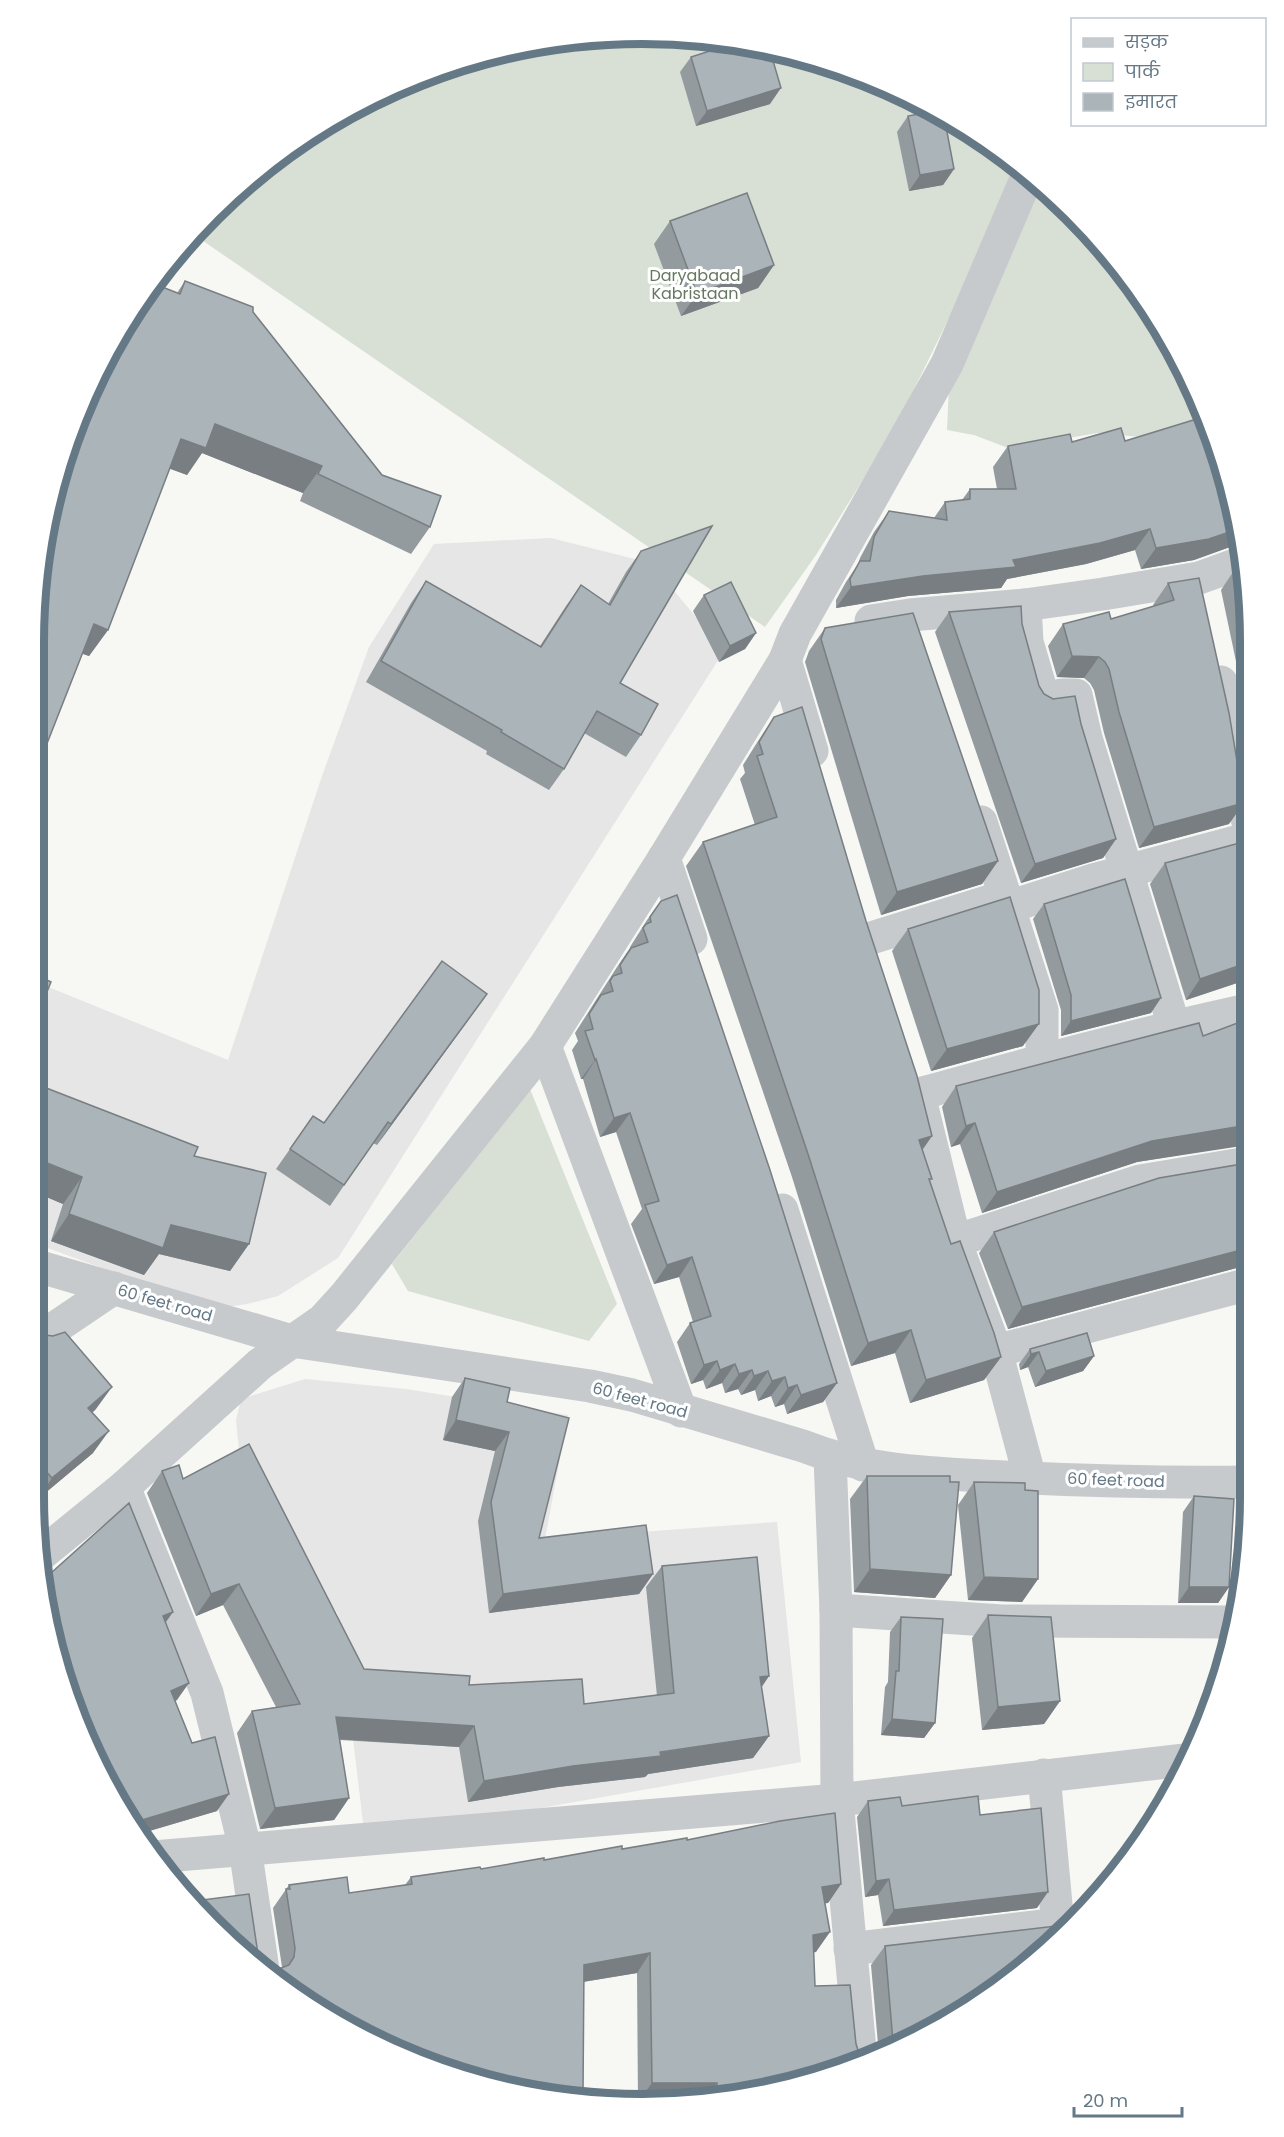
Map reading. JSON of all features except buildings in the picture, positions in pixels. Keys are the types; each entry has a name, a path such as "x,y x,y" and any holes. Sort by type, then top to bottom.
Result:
{"street":[{"path":"47,1550 124,1487 260,1364 322,1320 344,1297 545,1046 664,858 790,647 947,364 1026,183"},
{"path":"790,647 835,627 910,615 1025,605 1198,578 1235,565"},
{"path":"1198,578 1206,611"},
{"path":"1025,605 1027,642 1044,700 1062,695 1076,695 1086,738 1174,1026"},
{"path":"910,615 922,648"},
{"path":"790,647 822,783"},
{"path":"1215,655 1239,730"},
{"path":"972,795 1042,1010 1042,1060"},
{"path":"1006,896 1013,904 1240,841"},
{"path":"664,858 702,970"},
{"path":"868,939 1006,896"},
{"path":"858,906 879,972"},
{"path":"919,1094 1174,1026 1240,1012"},
{"path":"545,1046 681,1411"},
{"path":"908,1061 919,1094 954,1241 996,1351 1030,1478"},
{"path":"954,1241 1140,1181 1240,1164"},
{"path":"774,1184 863,1465"},
{"name":"60 feet road","path":"44,1268 292,1341 590,1386 632,1395 803,1446 830,1457 863,1465 899,1471 1030,1478 1240,1482"},
{"path":"996,1351 1240,1286"},
{"path":"44,1335 114,1288"},
{"path":"830,1457 836,1610 837,1800 860,2052"},
{"path":"124,1487 207,1693 245,1848 261,1956"},
{"path":"836,1610 1002,1621 1227,1622"},
{"path":"165,1856 837,1800 1179,1761"},
{"path":"1044,1775 1063,1920"},
{"path":"849,1949 1054,1929"}],"shaded area":[{"path":"551,538 651,563 724,651 338,1258 278,1296 213,1309 44,1247 44,985 228,1060 322,776 369,647 434,544"},
{"path":"305,1379 406,1389 568,1415 545,1539 777,1522 801,1762 365,1839 338,1614 283,1541 239,1451 236,1420 241,1399"}],"green space":[{"name":"Daryabaad Kabristaan","path":"603,45 681,45 759,55 834,75 871,89 907,105 975,144 1018,177 894,430 816,555 765,627 200,239 247,192 278,167 309,144 377,105 450,75 525,55 564,49"},
{"path":"1033,189 1092,247 1140,309 1179,377 1200,427 1140,437 1098,433 1008,448 974,435 947,430 949,387"},
{"path":"530,1089 617,1304 589,1341 408,1291 392,1264"}]}
